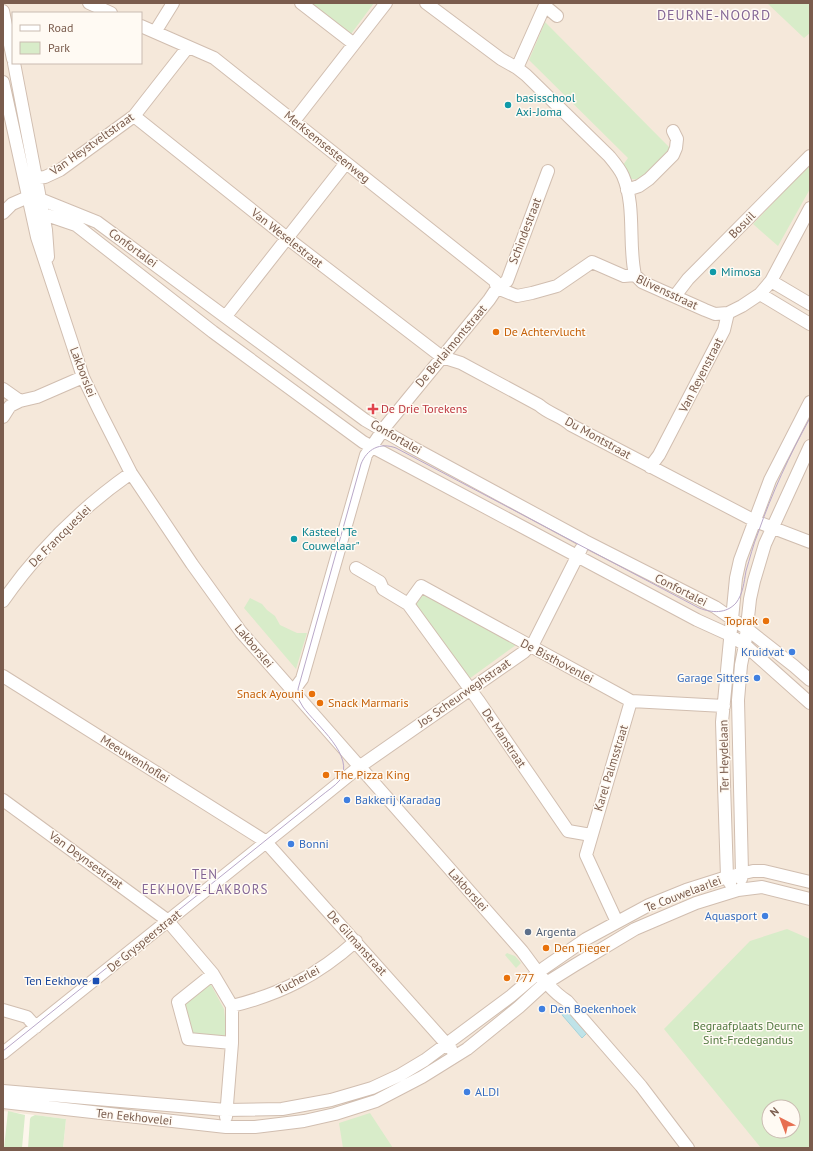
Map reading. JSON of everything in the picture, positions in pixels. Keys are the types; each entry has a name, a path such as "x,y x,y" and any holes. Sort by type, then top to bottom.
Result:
{"street":[{"path":"89,3 109,12"},
{"path":"155,32 173,3"},
{"path":"301,3 354,44"},
{"path":"294,121 386,3"},
{"path":"426,3 501,59 518,68 609,156 623,176 628,190 632,262 635,275"},
{"path":"518,68 545,4 557,16"},
{"path":"3,11 12,54"},
{"name":"Merksemsesteenweg","path":"142,26 214,58 495,281 497,288"},
{"name":"Van Heystveltstraat","path":"37,178 45,177 60,170 134,116 188,46"},
{"name":"Lakborslei","path":"14,64 37,178 34,198"},
{"path":"3,82 17,80"},
{"name":"Lakborslei","path":"3,82 37,212 47,235 48,270 81,378 99,410 128,475 241,632 550,981"},
{"name":"Van Weselestraat","path":"134,116 287,238 442,357"},
{"path":"628,190 639,186 649,179 673,155 676,148 677,138 673,131"},
{"name":"Bosuil","path":"675,296 688,279 810,156"},
{"path":"226,316 346,163"},
{"name":"Schindestraat","path":"497,288 507,281 548,170"},
{"path":"3,213 12,204 34,198"},
{"name":"Confortalei","path":"34,198 82,222 213,332 351,434 372,447 697,620 730,635"},
{"path":"728,313 760,294 771,281 810,208"},
{"name":"Confortalei","path":"37,212 56,218 82,222 97,222 365,420 585,541 715,607 732,618"},
{"name":"Blivensstraat","path":"497,288 517,296 532,293 557,286 592,262 624,276 635,275 642,282 715,314 728,313"},
{"path":"771,281 810,304"},
{"name":"De Berlaimontstraat","path":"293,691 302,679 366,455 383,430 489,300 497,288"},
{"path":"760,294 810,324"},
{"name":"Van Reyenstraat","path":"650,467 659,455 724,330 728,313"},
{"name":"Du Montstraat","path":"442,357 461,363 650,467 755,521 810,542"},
{"path":"3,417 10,406 20,401 37,397 81,378"},
{"path":"3,389 20,401"},
{"name":"Ter Heydelaan","path":"727,877 722,722 730,635 740,560 770,480 810,402"},
{"name":"Ter Heydelaan","path":"736,891 742,872 738,700 750,599 765,544 810,446"},
{"name":"De Francqueslei","path":"3,602 21,576 56,536 128,475"},
{"name":"Jos Scheurweghstraat","path":"359,767 524,652 534,642 585,541"},
{"name":"De Manstraat","path":"356,568 380,582 383,589 408,604 470,689 568,831 591,835"},
{"name":"De Bisthovenlei","path":"408,604 421,586 529,647 631,701 724,706"},
{"path":"732,618 810,680"},
{"path":"730,635 745,645 810,703"},
{"name":"Meeuwenhoflei","path":"3,676 266,843"},
{"name":"Karel Palmsstraat","path":"591,835 631,701"},
{"name":"De Gryspeerstraat","path":"3,1054 359,767"},
{"name":"Van Deynsestraat","path":"3,800 168,921 212,974 232,1006"},
{"path":"591,835 586,855 617,922"},
{"name":"De Gilmanstraat","path":"266,843 356,941 447,1044"},
{"name":"Te Couwelaarlei","path":"541,970 586,939 649,905 686,890 742,872 764,871 810,882"},
{"path":"727,877 736,891"},
{"name":"Te Couwelaarlei","path":"550,981 575,964 635,929 696,903 736,891 762,887 810,899"},
{"name":"Tucherlei","path":"232,1006 284,990 315,973 356,941"},
{"path":"565,953 568,960 575,964"},
{"name":"Ten Eekhovelei","path":"3,1102 43,1101 226,1110 282,1109 331,1100 368,1089 400,1075 425,1060 511,996 541,970"},
{"path":"212,974 178,1002 188,1039 232,1043"},
{"path":"550,981 561,997 567,1001 642,1086 688,1148"},
{"name":"Ten Eekhovelei","path":"3,1091 43,1101 226,1127 255,1127 304,1121 373,1102 422,1077 467,1049 550,981"},
{"path":"511,996 518,998 519,1006"},
{"path":"226,1127 226,1110 232,1043 232,1006"},
{"path":"3,1010 26,1017 36,1027"},
{"path":"447,1044 457,1054"},
{"path":"368,1089 373,1102"}],"shaded area":[{"path":"3,3 810,3 810,1148 63,1148 66,1119 3,1111"}],"green space":[{"path":"311,3 374,3 351,34"},
{"path":"767,3 810,3 810,33 804,38"},
{"path":"545,22 670,148 641,180 631,179 623,165 628,158 529,60"},
{"path":"810,164 810,189 778,246 753,224"},
{"path":"423,594 516,645 469,679 414,604"},
{"path":"250,598 262,604 275,616 280,625 297,633 307,633 296,669 244,608"},
{"name":"Begraafplaats Deurne Sint-Fredegandus","path":"787,929 810,939 810,1148 761,1148 664,1029 750,941"},
{"path":"507,953 515,956 521,963 516,968 505,955"},
{"path":"210,983 224,1009 227,1036 191,1035 183,1003"},
{"path":"8,1111 25,1115 22,1148 4,1148"},
{"path":"370,1113 393,1148 343,1148 339,1123"},
{"path":"35,1115 66,1119 63,1148 28,1148 30,1119"}],"water":[{"path":"565,1009 587,1033 582,1038 561,1013"}],"tram line":[{"path":"3,1051 340,780 344,771 343,761 339,751 303,707 299,700 298,689 361,464 370,451 379,446 390,446 396,448 699,608 719,612 732,607 740,596 753,547 769,504 795,446 810,418"}],"place":[{"name":"basisschool Axi-Joma","path":"508,105"},
{"name":"Mimosa","path":"713,272"},
{"name":"De Achtervlucht","path":"496,332"},
{"name":"De Drie Torekens","path":"373,409"},
{"name":"Kasteel \"Te Couwelaar\"","path":"294,539"},
{"name":"Toprak","path":"766,621"},
{"name":"Kruidvat","path":"792,652"},
{"name":"Garage Sitters","path":"757,678"},
{"name":"Snack Ayouni","path":"312,694"},
{"name":"Snack Marmaris","path":"320,703"},
{"name":"The Pizza King","path":"326,775"},
{"name":"Bakkerij Karadag","path":"347,800"},
{"name":"Bonni","path":"291,844"},
{"name":"Aquasport","path":"765,916"},
{"name":"Argenta","path":"528,932"},
{"name":"Den Tieger","path":"546,948"},
{"name":"777","path":"507,978"},
{"name":"Ten Eekhove","path":"96,981"},
{"name":"Den Boekenhoek","path":"542,1009"},
{"name":"ALDI","path":"467,1092"}],"district":[{"name":"DEURNE-NOORD","path":"714,15"},
{"name":"TEN EEKHOVE-LAKBORS","path":"205,882"}]}
